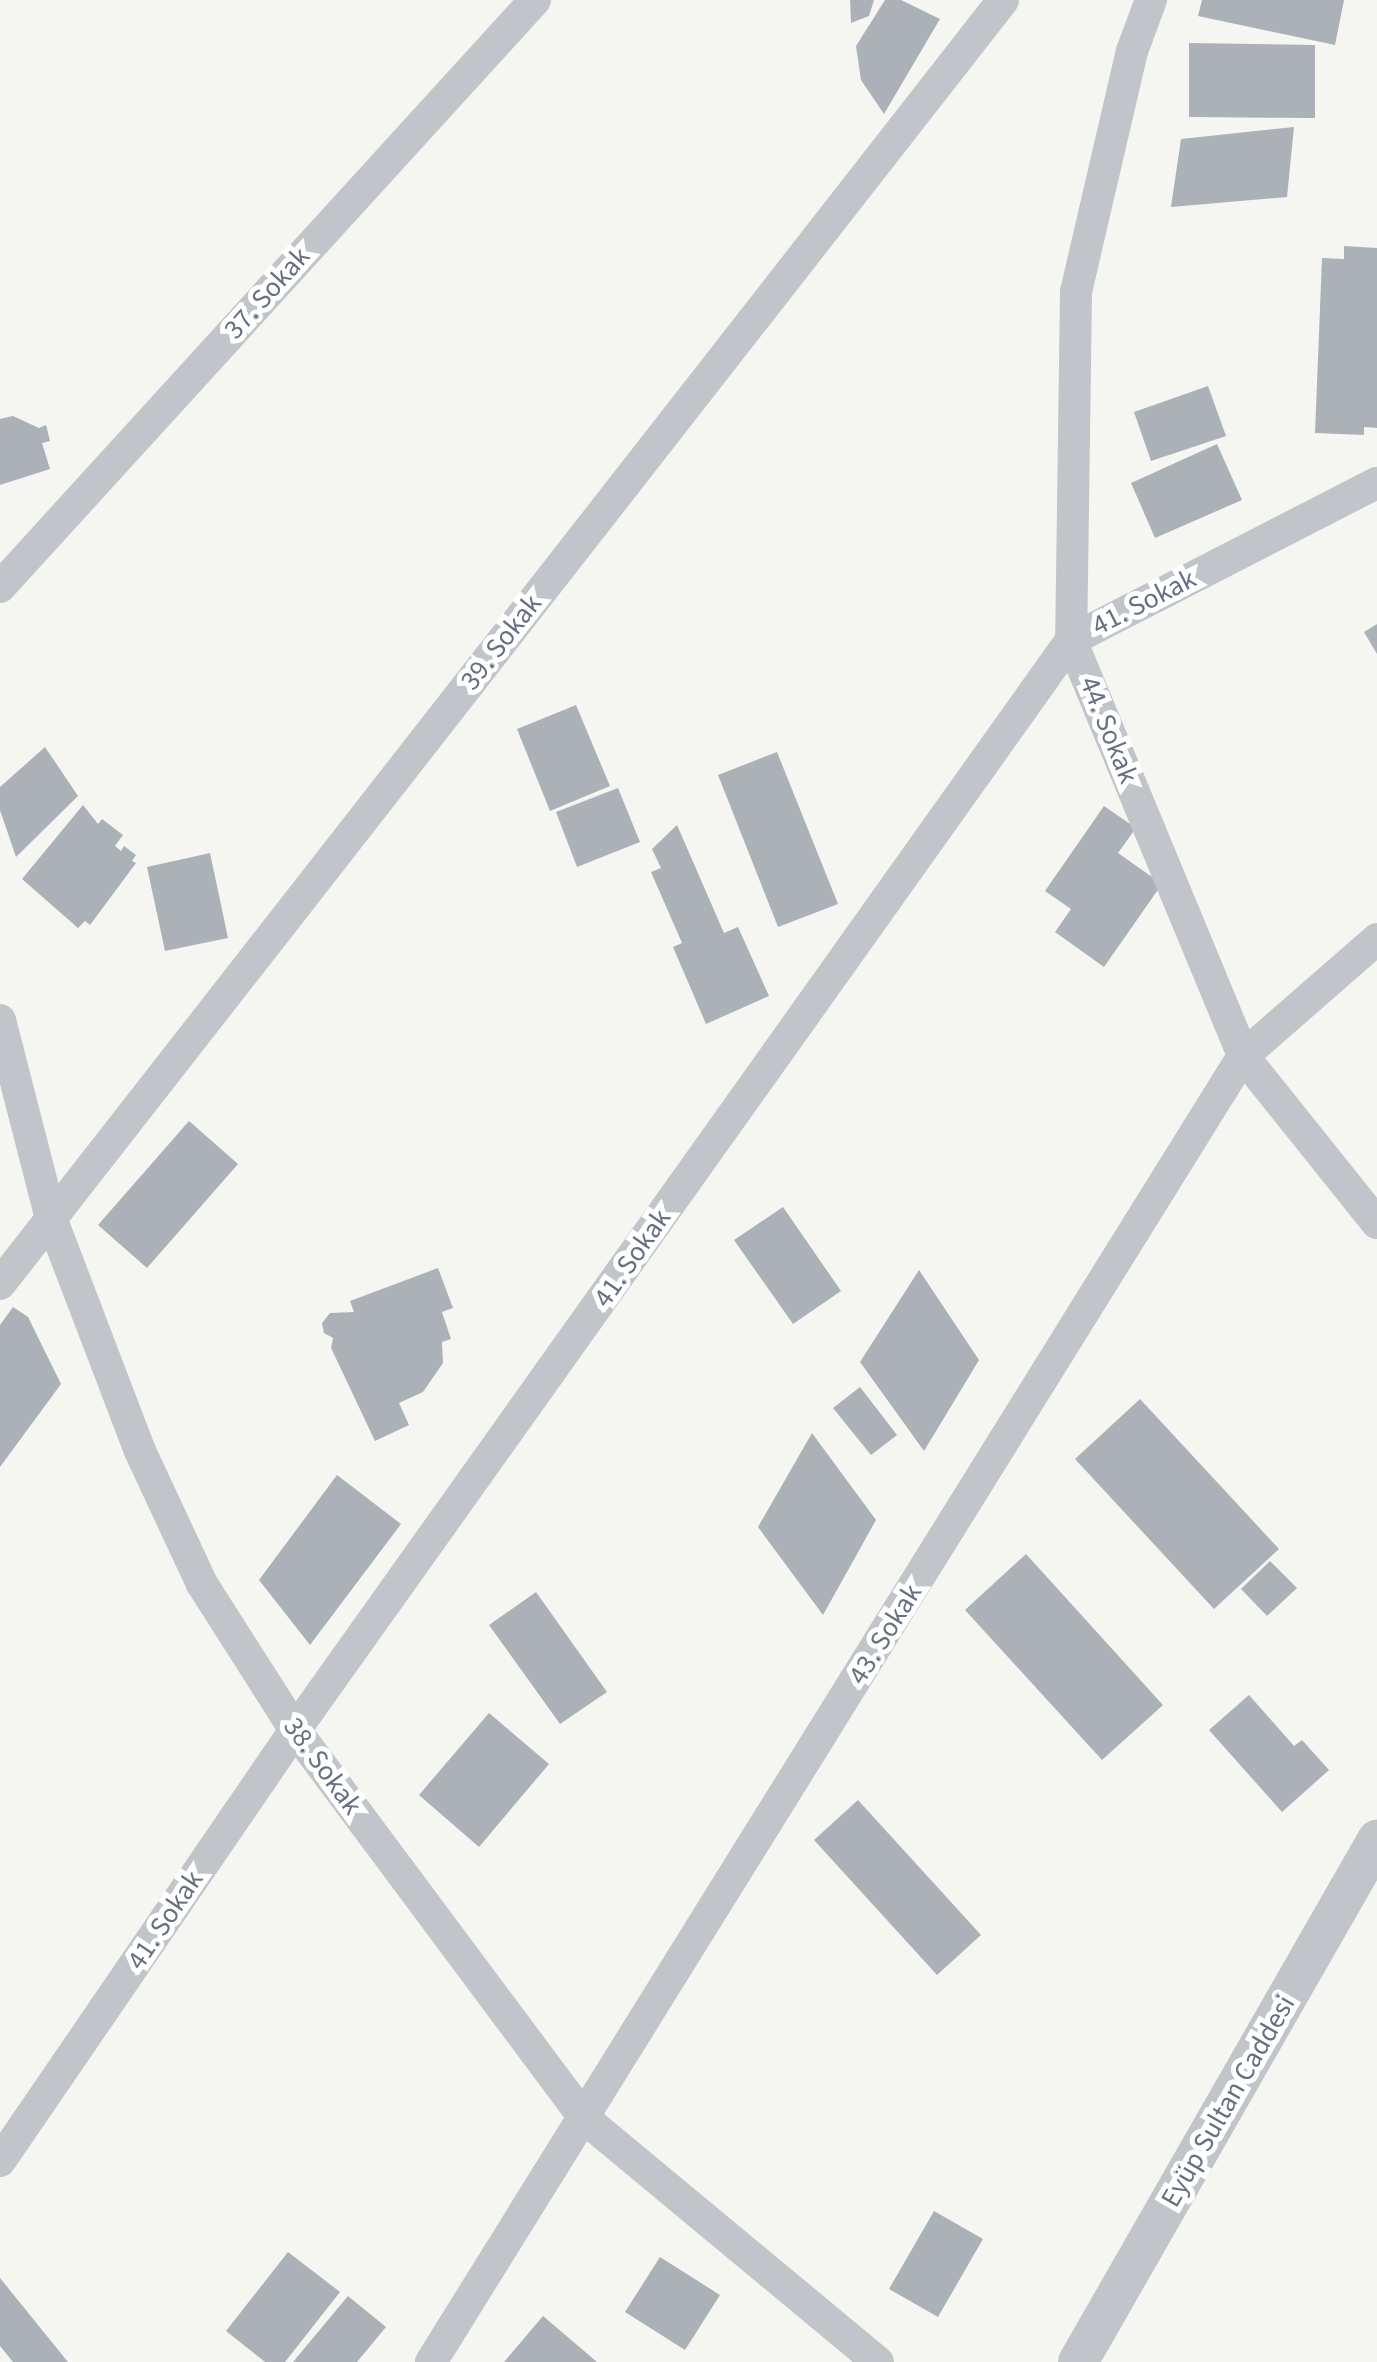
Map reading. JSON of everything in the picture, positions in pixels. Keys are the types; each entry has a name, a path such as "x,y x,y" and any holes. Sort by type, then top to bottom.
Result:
{"street":[{"name":"37. Sokak","path":"0,586 535,0"},
{"name":"39. Sokak","path":"0,1284 1003,0"},
{"name":"44. Sokak","path":"1151,0 1132,52 1076,292 1072,640 1244,1056 1377,1223"},
{"name":"41. Sokak","path":"0,2161 295,1730 1072,640 1377,482"},
{"name":"43. Sokak","path":"432,2362 1244,1056 1377,939"},
{"name":"38. Sokak","path":"0,1020 51,1218 140,1452 202,1584 295,1730 584,2118 878,2362"},
{"name":"Eyüp Sultan Caddesi","path":"1078,2362 1377,1840"}],"building":[{"path":"850,0 874,0 869,16 851,23"},
{"path":"885,0 901,0 940,19 884,114 861,80 856,46"},
{"path":"1202,0 1344,0 1335,45 1198,16"},
{"path":"1189,43 1315,45 1315,118 1189,117"},
{"path":"1294,127 1287,197 1171,207 1181,139"},
{"path":"1344,246 1377,248 1377,428 1364,427 1364,435 1315,433 1322,258 1344,259"},
{"path":"1208,386 1226,436 1151,461 1134,412"},
{"path":"13,416 39,428 46,425 50,441 42,443 50,469 0,485 0,419"},
{"path":"1217,444 1242,500 1155,538 1131,483"},
{"path":"1377,624 1377,654 1364,632"},
{"path":"576,705 610,786 550,811 517,729"},
{"path":"45,747 78,796 16,857 0,810 0,787"},
{"path":"777,752 838,904 778,927 718,775"},
{"path":"618,788 640,842 577,867 556,812"},
{"path":"83,805 98,824 102,819 123,835 115,846 121,851 124,846 136,855 132,861 136,863 90,925 85,921 78,928 22,879"},
{"path":"1104,806 1136,828 1118,853 1162,884 1104,967 1055,932 1071,909 1045,891"},
{"path":"677,825 724,933 738,927 769,996 706,1024 673,947 682,943 651,872 661,868 652,849"},
{"path":"210,853 228,938 165,951 147,867"},
{"path":"189,1121 238,1164 147,1268 98,1225"},
{"path":"783,1207 841,1291 793,1324 734,1240"},
{"path":"438,1268 453,1308 442,1312 451,1339 442,1342 443,1363 423,1392 399,1403 409,1425 375,1441 331,1348 333,1338 324,1333 322,1323 330,1313 354,1312 350,1301"},
{"path":"919,1270 979,1360 924,1451 860,1362"},
{"path":"13,1307 28,1317 61,1384 0,1467 0,1325"},
{"path":"860,1387 897,1435 871,1455 833,1408"},
{"path":"1140,1399 1279,1549 1214,1609 1075,1459"},
{"path":"812,1433 876,1520 823,1615 758,1527"},
{"path":"337,1475 401,1524 310,1645 259,1580"},
{"path":"1026,1554 1163,1705 1102,1760 965,1610"},
{"path":"1270,1561 1297,1588 1267,1616 1241,1589"},
{"path":"536,1592 607,1692 560,1724 489,1625"},
{"path":"1249,1695 1294,1746 1302,1740 1329,1770 1282,1812 1209,1730"},
{"path":"489,1713 549,1764 479,1847 419,1795"},
{"path":"858,1800 981,1935 937,1975 814,1840"},
{"path":"934,2211 983,2239 938,2317 889,2289"},
{"path":"288,2252 340,2292 285,2362 265,2362 226,2331"},
{"path":"660,2257 720,2295 685,2350 625,2312"},
{"path":"0,2278 68,2362 13,2362 0,2346"},
{"path":"348,2296 386,2327 357,2362 293,2362"},
{"path":"543,2316 597,2362 504,2362"}]}
